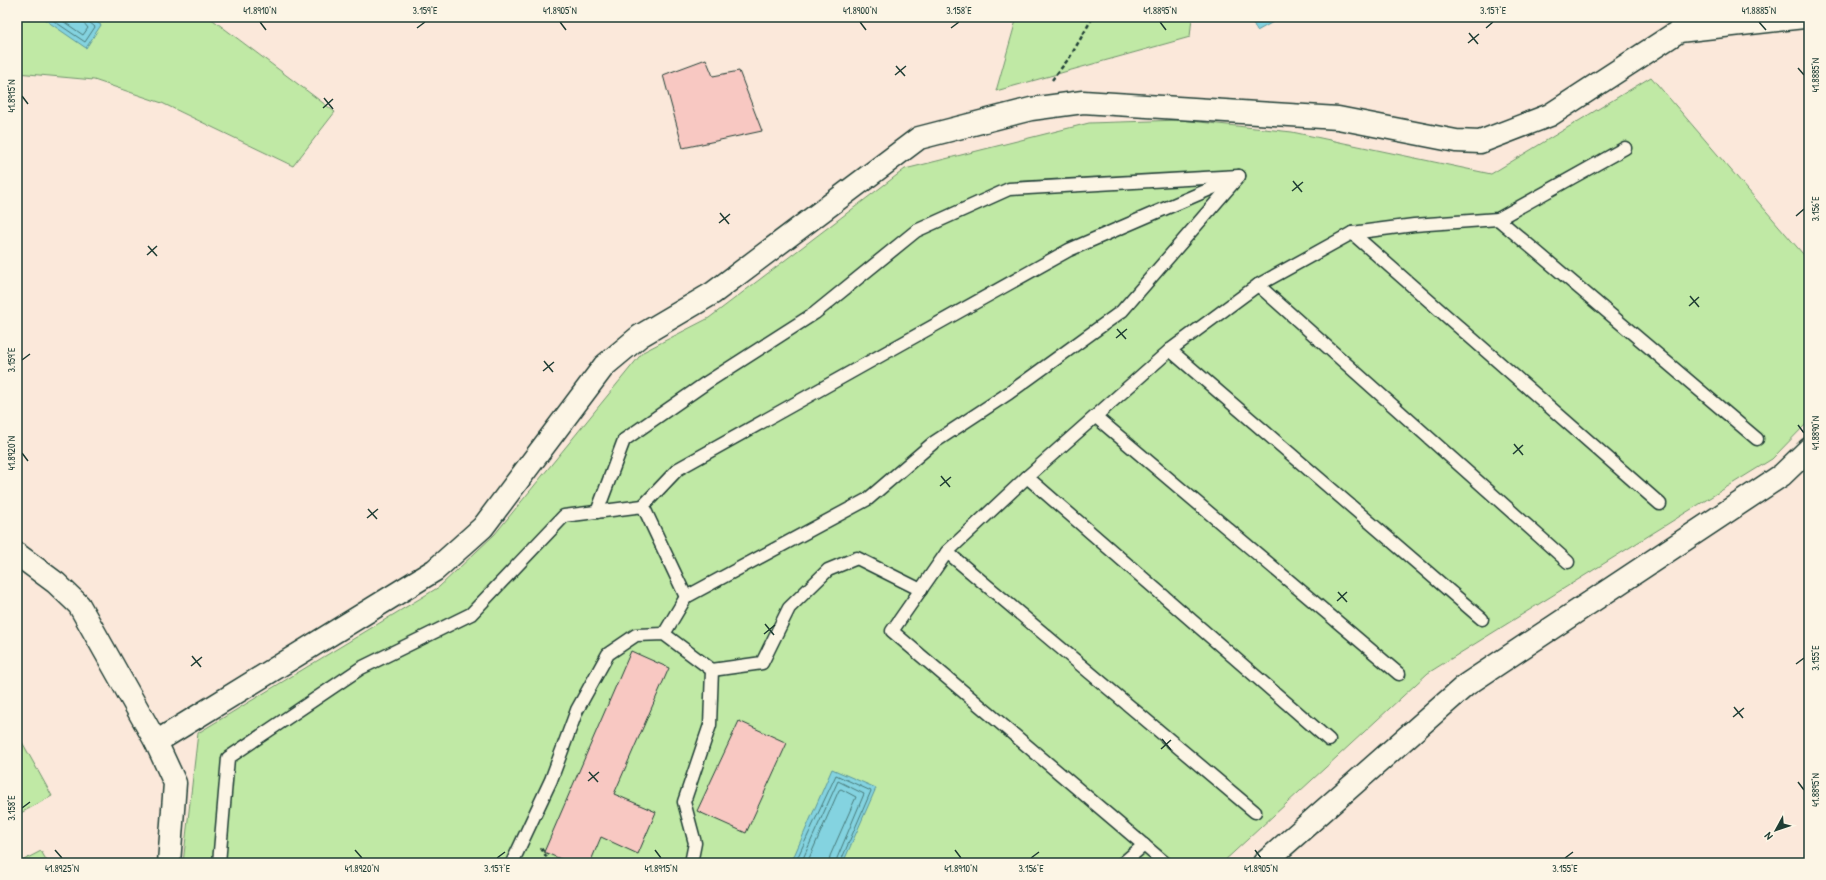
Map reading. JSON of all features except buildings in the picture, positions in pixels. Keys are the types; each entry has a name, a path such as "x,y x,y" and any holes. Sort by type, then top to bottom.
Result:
{"street":[{"path":"156,742 435,570 482,527 604,366 640,336 713,293 919,138 1031,109 1083,102 1338,118 1456,141 1480,142 1550,115 1679,31 1804,17"},
{"path":"1264,863 1466,685 1782,475 1809,449"},
{"path":"17,554 56,583 79,605 156,742 175,783 169,863"}],"lane":[{"path":"1165,863 892,631 947,552 1027,477 1170,350 1258,285 1352,233 1414,225 1498,219 1625,148"},
{"path":"219,863 228,758 361,668 471,614 564,516 644,506 678,469 1069,250 1239,176"},
{"path":"597,512 624,440 706,383 815,313 916,231 1008,189 1239,176"},
{"path":"664,634 686,597 868,499 933,443 1009,393 1122,310 1239,176"},
{"path":"1498,219 1757,439"},
{"path":"1352,233 1660,504"},
{"path":"1258,285 1568,562"},
{"path":"1170,350 1482,619"},
{"path":"1096,417 1399,674"},
{"path":"1027,477 1329,740"},
{"path":"644,506 686,597"},
{"path":"947,552 1255,812"},
{"path":"512,863 551,780 576,710 608,654 636,635 664,634 712,670 762,663 789,608 828,570 857,558 921,590"},
{"path":"691,863 695,843 684,802 710,726 712,670"},
{"path":"1123,863 1144,845"}],"path":[{"path":"1031,109 1070,57 1093,17"}],"green space":[{"path":"17,17 209,17 335,112 293,166 162,103 94,80 17,73"},
{"path":"1017,17 1192,17 1190,37 996,91"},
{"path":"1651,77 1809,261 1809,421 1772,459 1428,673 1222,863 183,863 198,733 439,587 495,534 643,352 709,318 905,169 1089,123 1181,120 1292,132 1491,174"},
{"path":"17,733 52,796 17,815"},
{"path":"41,851 48,863 18,863"}],"water":[{"path":"41,17 89,17 101,25 86,48"},
{"path":"1250,17 1282,17 1257,31"},
{"path":"832,769 876,788 843,863 791,863"}]}
